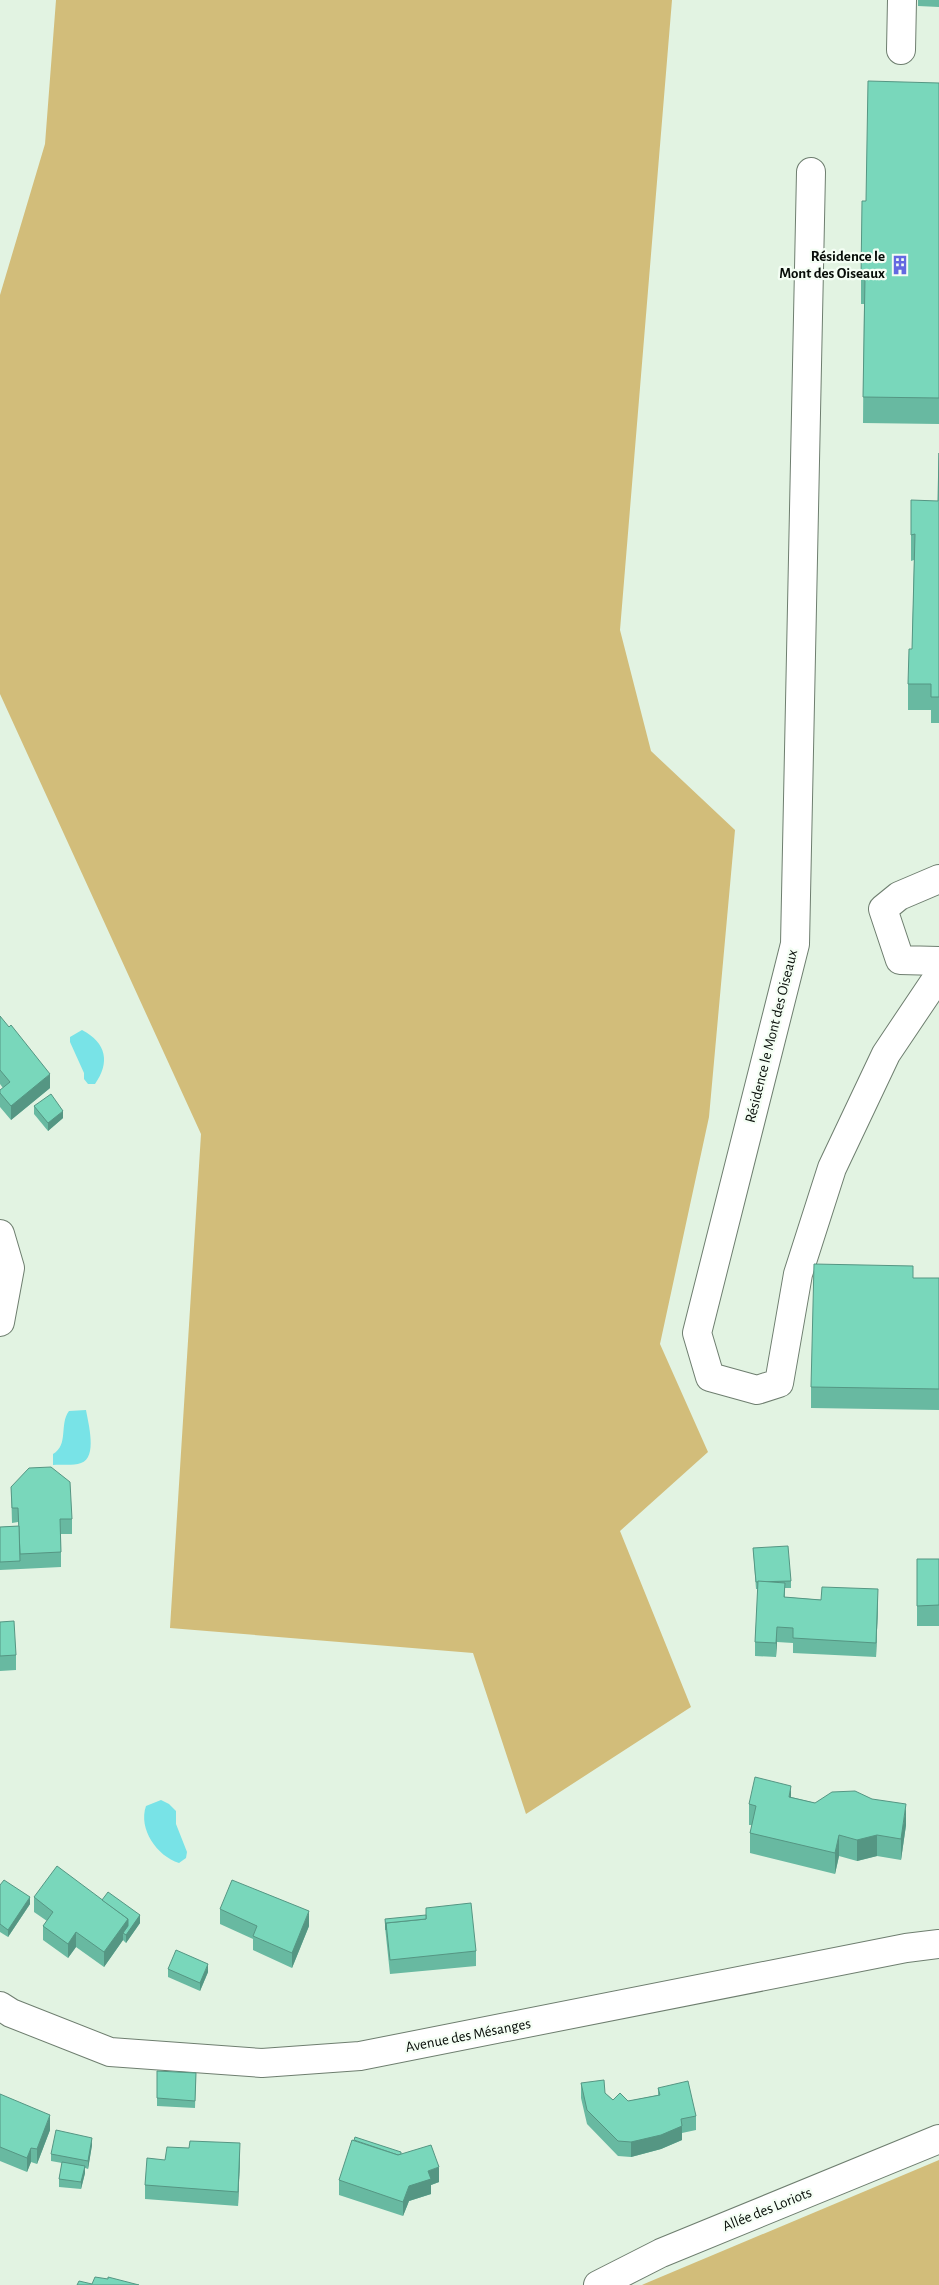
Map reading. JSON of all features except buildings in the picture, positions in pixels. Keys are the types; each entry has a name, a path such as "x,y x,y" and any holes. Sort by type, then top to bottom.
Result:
{"street":[{"path":"901,50 902,0"},
{"name":"Résidence le Mont des Oiseaux","path":"811,172 795,944 697,1333 710,1377 757,1390 779,1383 798,1274 832,1168 886,1054 939,975"},
{"path":"939,879 899,896 883,909 900,960 939,962"},
{"path":"0,1234 10,1268 0,1322"},
{"name":"Avenue des Mésanges","path":"0,2006 11,2013 110,2052 262,2063 360,2056 896,1950 939,1944"},
{"name":"Allée des Loriots","path":"598,2285 661,2253 939,2139"}],"shaded area":[{"path":"56,0 672,0 620,630 651,751 735,830 709,1117 660,1344 708,1452 620,1531 691,1707 526,1814 473,1653 170,1628 201,1134 0,694 0,295 45,144"},
{"path":"939,2160 939,2285 642,2285 644,2284"}],"water":[{"path":"82,1030 97,1041 104,1054 103,1069 95,1084 88,1084 84,1079 84,1073 70,1042 70,1037"},
{"path":"86,1410 91,1447 86,1460 78,1464 53,1465 53,1454 61,1445 66,1416 69,1411"},
{"path":"161,1800 169,1804 176,1811 176,1824 187,1852 186,1858 179,1863 163,1854 147,1832 144,1815 146,1806"}],"place":[{"name":"Résidence le Mont des Oiseaux","path":"900,265"}]}
